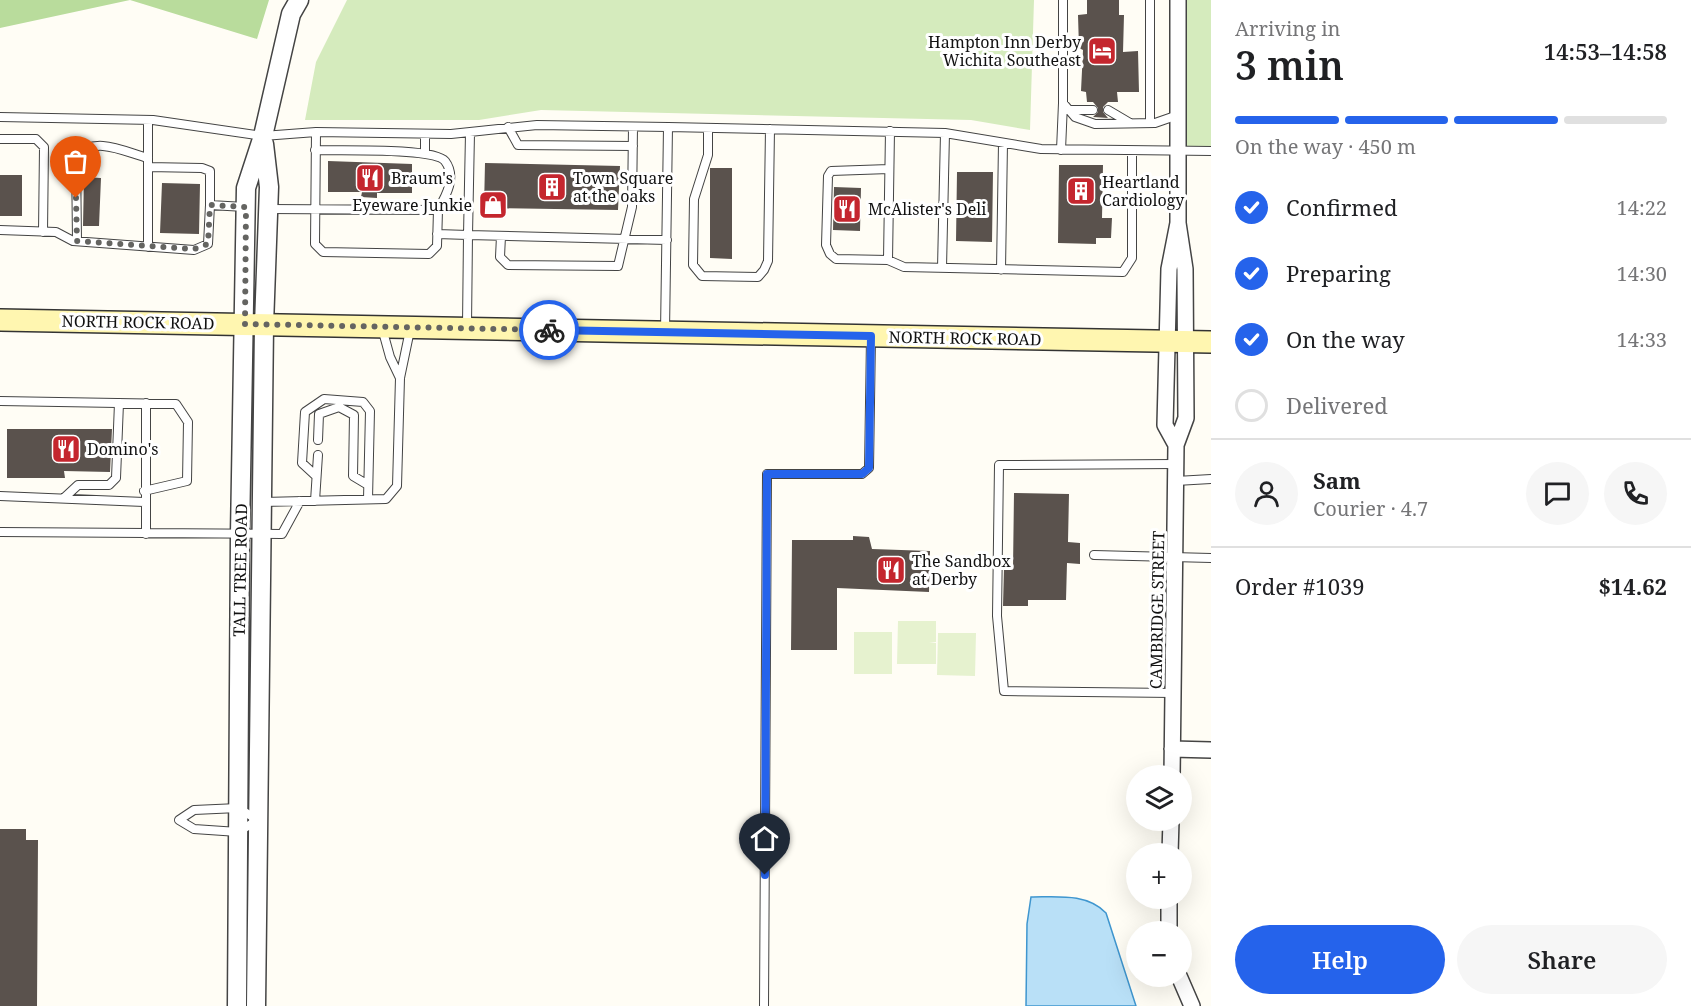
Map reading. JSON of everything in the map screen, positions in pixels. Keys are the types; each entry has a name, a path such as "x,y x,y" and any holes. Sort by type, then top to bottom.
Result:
{"main road":[{"name":"NORTH ROCK ROAD","path":"0,320 1211,342"}],"street":[{"name":"TALL TREE ROAD","path":"256,1006 262,502 246,188 263,136 291,14 299,0"},
{"name":"CAMBRIDGE STREET","path":"1172,765 1176,445 1186,418 1175,342 1185,269 1178,223 1178,0"},
{"name":"TALL TREE ROAD","path":"237,1006 240,534 254,325 268,209 269,187 263,136"},
{"path":"1172,749 1211,750"},
{"path":"1184,987 1192,1006"}],"lane":[{"path":"1061,150 1065,106 1063,0"},
{"path":"1150,0 1150,123"},
{"path":"1065,106 1093,110"},
{"path":"1065,106 1075,117 1095,124 1150,123 1178,115"},
{"path":"1108,110 1130,123"},
{"path":"0,117 148,120 263,136 316,132 470,133 508,127 708,128 945,133 1041,150 1211,151"},
{"path":"148,120 148,247"},
{"path":"508,127 518,145 633,146"},
{"path":"501,236 500,257 508,264 618,266 632,207 633,127"},
{"path":"665,332 668,128"},
{"path":"708,128 708,155 694,199 693,265 702,276 758,277 768,261 770,129"},
{"path":"888,260 890,131"},
{"path":"315,150 425,153 438,156 449,170 449,186 438,210 437,246 429,254 323,252 315,244 315,150 316,132"},
{"path":"467,328 470,133"},
{"path":"942,268 945,133"},
{"path":"425,153 426,134"},
{"path":"0,139 36,139 44,147 44,232"},
{"path":"1001,270 1003,143"},
{"path":"0,230 56,232 77,241 194,249 208,244 210,171 202,168 148,162 105,145 90,146 76,156 77,241"},
{"path":"889,170 831,171 828,176 826,245 830,254 836,259 888,260 904,267 1123,272 1129,267 1132,258 1132,151"},
{"path":"210,205 246,207"},
{"path":"268,209 438,210"},
{"path":"437,234 667,240"},
{"path":"382,327 390,357 400,378"},
{"path":"262,502 386,499 397,486 400,378 410,327"},
{"path":"764,1006 767,474 862,474 869,468 871,336"},
{"path":"315,475 302,463 305,412 324,399 363,402 370,411 368,499"},
{"path":"0,401 176,404 188,422 187,481 144,491"},
{"path":"64,498 78,485 109,485 116,478 119,403"},
{"path":"146,404 144,502 146,534"},
{"path":"318,440 319,414 339,407 354,415 354,476 368,485"},
{"path":"315,501 318,455"},
{"path":"1174,693 1004,691 997,616 999,465 1176,464"},
{"path":"1176,481 1211,479"},
{"path":"0,496 144,502"},
{"path":"0,532 282,534 300,501"},
{"path":"1094,555 1211,558"},
{"path":"238,808 258,820 238,832 194,829 179,820 194,810 238,808"}],"green space":[{"path":"0,0 130,0 0,28"},
{"path":"130,0 269,0 257,39"},
{"path":"347,0 1034,0 1030,130 971,120 541,110 479,120 305,120 316,62"},
{"path":"1183,0 1211,0 1211,146 1182,146"},
{"path":"898,621 936,621 936,642 929,643 936,643 936,664 897,664"},
{"path":"854,632 892,632 892,674 854,674"},
{"path":"938,633 976,633 975,676 937,675"}],"water":[{"path":"1031,897 1081,899 1106,913 1126,975 1126,987 1130,987 1136,1006 1026,1006 1027,924"}],"building":[{"name":"Hampton Inn Derby Wichita Southeast","path":"1087,0 1119,0 1119,15 1124,15 1123,52 1138,51 1139,92 1117,92 1118,102 1108,102 1103,107 1103,112 1108,118 1093,117 1098,112 1098,108 1093,102 1087,102 1086,92 1081,91 1083,50 1079,48 1078,15 1087,14"},
{"name":"Braum's","path":"328,161 412,164 412,193 377,193 377,198 361,197 362,192 328,192"},
{"name":"Town Square at the oaks","path":"485,163 620,166 618,210 484,208"},
{"name":"Heartland Cardiology","path":"1059,165 1103,165 1102,218 1112,218 1111,238 1096,238 1096,244 1058,243"},
{"path":"710,168 732,168 732,259 710,258"},
{"path":"957,172 993,172 992,242 956,241"},
{"path":"0,175 22,175 22,216 0,216"},
{"path":"84,177 101,178 99,226 83,226"},
{"path":"162,183 200,184 199,234 160,233"},
{"name":"McAlister's Deli","path":"834,187 861,188 860,231 833,230"},
{"path":"7,429 112,429 110,472 64,471 65,478 7,478"},
{"path":"1014,493 1069,494 1068,542 1080,543 1080,564 1067,563 1066,600 1028,600 1028,606 1003,606 1004,568 1013,568"},
{"path":"853,536 869,537 872,549 930,551 929,592 837,588 837,650 791,650 792,540 853,540"},
{"path":"0,829 26,829 26,840 38,840 37,1006 0,1006"}],"way so far":[{"path":"76,198 77,241 118,245 194,249 208,244 210,205 246,207 245,324 549,330"}],"place":[{"name":"Hampton Inn Derby Wichita Southeast","path":"1102,51"},
{"name":"Braum's","path":"370,178"},
{"name":"Town Square at the oaks","path":"552,187"},
{"name":"Heartland Cardiology","path":"1081,191"},
{"name":"Eyeware Junkie","path":"493,205"},
{"name":"McAlister's Deli","path":"847,209"},
{"name":"Domino's","path":"66,449"},
{"name":"The Sandbox at Derby","path":"891,570"}],"route":[{"path":"549,330 871,336 869,468 862,474 767,474 765,875"}]}
